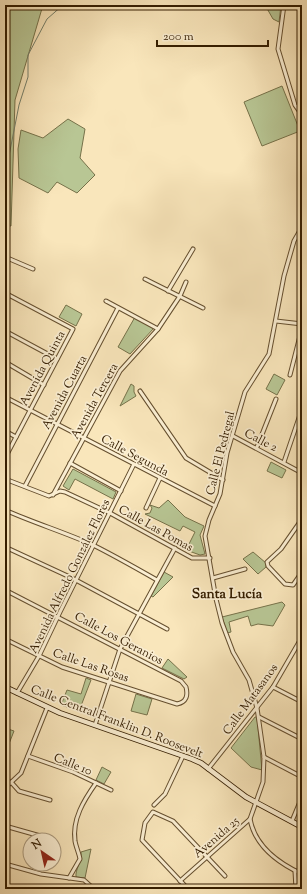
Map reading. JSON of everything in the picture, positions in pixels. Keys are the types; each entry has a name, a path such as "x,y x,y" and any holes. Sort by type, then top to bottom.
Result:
{"main road":[{"name":"Calle Central Franklin D. Roosevelt","path":"5,687 47,708 184,755 208,768 246,797 302,826"}],"street":[{"path":"284,5 278,49 295,105 302,115"},
{"name":"Calle El Pedregal","path":"257,708 249,680 227,638 216,599 205,536 223,480 224,466 245,392 269,354 289,255 302,227"},
{"path":"168,291 193,249"},
{"path":"5,257 33,269"},
{"path":"146,279 203,308"},
{"name":"Avenida Tercera","path":"53,495 120,371 158,329 180,296 186,282"},
{"name":"Avenida Quinta","path":"5,293 73,329 5,458"},
{"path":"106,301 158,329"},
{"name":"Avenida Cuarta","path":"25,486 118,308"},
{"path":"276,321 302,324"},
{"path":"290,375 302,328"},
{"path":"5,331 57,359"},
{"path":"5,362 44,385"},
{"path":"140,391 186,458 223,480"},
{"name":"Calle Segunda","path":"5,396 214,506"},
{"path":"257,447 276,399"},
{"path":"284,462 302,409"},
{"path":"5,431 16,437"},
{"name":"Calle 2","path":"233,436 257,447 302,472"},
{"path":"70,463 121,491"},
{"name":"Avenida Alfredo González Flores","path":"17,693 40,656 75,581 134,464"},
{"path":"146,508 160,478"},
{"name":"Calle Las Pomas","path":"5,479 45,495 53,495 60,491 65,492 110,513 192,558 210,558"},
{"path":"5,510 32,523 65,533 93,545 158,580"},
{"path":"302,520 281,549 267,562 268,566 285,584 293,585 302,572"},
{"path":"5,547 166,628 168,623"},
{"path":"95,724 120,649 174,548"},
{"path":"213,578 245,569"},
{"name":"Calle Los Geranios","path":"5,590 58,616 181,681 186,690 186,699 180,704 172,702"},
{"name":"Calle Matasanos","path":"208,768 273,687 302,638"},
{"name":"Calle Las Rosas","path":"5,639 62,667 172,702"},
{"path":"297,647 302,650"},
{"path":"273,687 302,702"},
{"path":"5,788 21,773 47,708"},
{"name":"Avenida 25","path":"180,881 250,819 264,782 264,757 257,708"},
{"path":"259,717 302,739"},
{"path":"154,805 164,794 184,755"},
{"name":"Calle 10","path":"28,756 73,772 111,790"},
{"path":"264,757 302,777"},
{"path":"11,782 19,791 50,800"},
{"path":"69,878 80,859 74,835 78,817 85,800 96,783"},
{"path":"292,821 302,797"},
{"path":"188,889 143,841 144,823 152,813 155,812 173,821 225,876"},
{"path":"250,819 252,832 262,846 295,871 302,874"},
{"path":"5,826 26,832"},
{"path":"5,864 41,874 84,880 94,889"},
{"path":"295,871 296,889"}],"green space":[{"path":"5,5 43,5 15,100 11,226 5,225"},
{"path":"265,5 281,5 279,22 273,19"},
{"path":"282,86 300,131 262,146 244,102"},
{"path":"68,119 85,129 80,158 95,175 77,193 57,182 48,193 19,178 18,149 21,130 43,138"},
{"path":"66,305 82,314 76,326 59,317"},
{"path":"135,317 154,328 130,354 118,347"},
{"path":"274,374 285,380 277,395 266,389"},
{"path":"131,384 134,386 136,396 120,406"},
{"path":"271,462 286,470 282,478 267,471"},
{"path":"73,469 116,492 113,499 75,479 69,490 63,486"},
{"path":"168,500 185,517 204,526 200,535 205,554 200,555 186,550 195,532 183,526 180,531 145,514 150,513 152,508 150,505 159,508"},
{"path":"253,552 266,563 266,567 258,574 243,559"},
{"path":"164,572 173,577 153,597 151,596"},
{"path":"282,602 285,605 273,626 258,624 251,626 248,616 229,622 231,632 227,633 222,617"},
{"path":"168,659 187,677 184,679 162,668"},
{"path":"86,678 91,680 79,711 61,705 67,690 81,694"},
{"path":"136,694 152,699 147,715 131,711"},
{"path":"255,717 257,717 262,770 251,767 231,748"},
{"path":"5,728 14,731 5,754"},
{"path":"102,767 111,772 104,784 96,780"},
{"path":"91,849 85,878 76,877 81,852"}],"waterway":[{"path":"5,176 19,105 28,77 28,55 47,19 63,5"}],"district":[{"name":"Santa Lucía","path":"227,593"}]}
